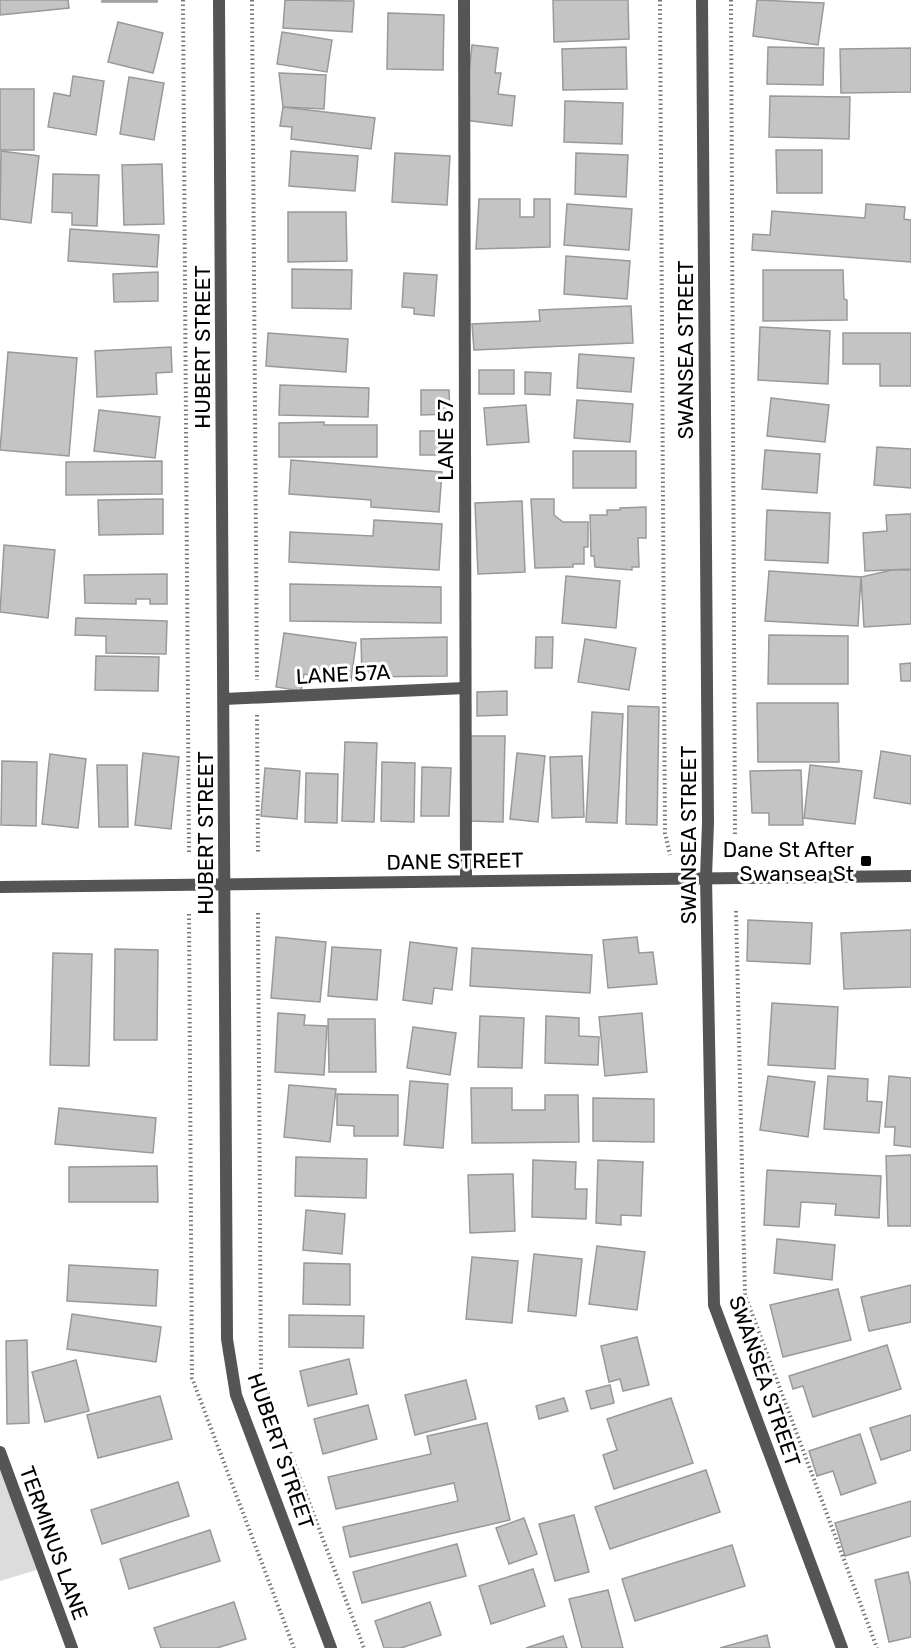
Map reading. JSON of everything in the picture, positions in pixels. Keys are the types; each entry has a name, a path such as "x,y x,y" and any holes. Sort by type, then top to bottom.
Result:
{"street":[{"name":"HUBERT STREET","path":"219,0 227,1339 236,1395 331,1648"},
{"name":"LANE 57","path":"464,0 466,880"},
{"name":"SWANSEA STREET","path":"702,0 708,811 706,877 714,1305 842,1648"},
{"name":"LANE 57A","path":"224,699 465,688"},
{"name":"DANE STREET","path":"0,887 911,876"},
{"name":"TERMINUS LANE","path":"0,1452 72,1648"}],"path":[{"path":"183,0 189,854"},
{"path":"252,0 258,853"},
{"path":"660,0 665,833 670,855"},
{"path":"730,0 735,837"},
{"path":"736,911 746,1294 877,1648"},
{"path":"258,913 261,1375 364,1648"}],"shaded area":[{"path":"0,1457 40,1569 0,1581"}],"building":[{"path":"0,0 68,0 69,8 0,15"},
{"path":"102,0 157,0 157,2 102,2"},
{"path":"285,0 354,1 352,32 283,28"},
{"path":"553,0 628,0 629,39 554,42"},
{"path":"757,0 824,3 818,45 753,36"},
{"path":"388,13 444,15 443,70 387,69"},
{"path":"118,22 163,33 153,73 108,62"},
{"path":"282,32 332,40 327,72 277,64"},
{"path":"472,45 498,48 495,73 501,73 498,94 515,96 512,126 464,120"},
{"path":"626,47 627,89 563,90 562,49"},
{"path":"768,47 824,48 823,85 767,84"},
{"path":"911,48 911,92 841,93 840,49"},
{"path":"279,73 326,75 324,109 283,107"},
{"path":"73,76 104,81 96,135 48,127 54,93 70,96"},
{"path":"129,77 164,83 154,140 120,134"},
{"path":"0,89 34,89 34,150 0,150"},
{"path":"770,96 850,97 849,139 769,137"},
{"path":"565,101 623,103 622,144 564,142"},
{"path":"283,107 375,118 371,149 291,139 292,127 280,126"},
{"path":"776,150 822,150 822,193 777,193"},
{"path":"1,151 39,156 31,223 0,219"},
{"path":"291,151 358,156 355,191 289,186"},
{"path":"395,153 450,156 447,205 392,202"},
{"path":"576,153 628,155 626,197 575,194"},
{"path":"162,164 164,224 124,225 122,165"},
{"path":"53,174 99,175 97,226 72,225 72,213 52,212"},
{"path":"479,199 520,199 520,217 534,217 534,199 550,199 550,247 476,249"},
{"path":"567,204 632,209 629,250 564,245"},
{"path":"866,204 905,207 904,219 911,220 911,262 752,250 753,234 770,235 772,211 865,218"},
{"path":"288,212 346,212 347,261 288,262"},
{"path":"70,229 159,235 157,267 68,261"},
{"path":"566,256 630,261 627,299 564,294"},
{"path":"292,269 352,270 351,309 292,308"},
{"path":"763,270 843,270 847,320 763,321"},
{"path":"158,272 158,301 114,302 113,274"},
{"path":"404,273 437,275 434,316 414,314 414,308 402,307"},
{"path":"631,306 633,343 474,350 472,324 540,321 539,310"},
{"path":"760,327 830,331 828,384 758,380"},
{"path":"268,333 348,339 346,372 266,366"},
{"path":"843,333 911,333 911,386 880,386 880,364 843,364"},
{"path":"171,347 172,372 156,373 157,394 97,397 95,351"},
{"path":"8,352 77,358 69,456 0,450"},
{"path":"579,354 634,358 631,392 577,388"},
{"path":"479,370 514,370 514,394 479,394"},
{"path":"525,372 551,373 550,395 525,394"},
{"path":"280,385 369,388 368,417 279,415"},
{"path":"421,390 449,390 450,414 421,415"},
{"path":"771,398 829,405 825,442 767,436"},
{"path":"577,400 633,404 630,442 574,438"},
{"path":"526,405 529,442 487,445 484,408"},
{"path":"99,410 160,417 155,458 94,451"},
{"path":"324,422 324,425 377,425 377,457 279,457 279,423"},
{"path":"420,431 448,431 449,455 420,455"},
{"path":"877,447 911,449 911,488 874,485"},
{"path":"765,450 820,454 817,493 762,489"},
{"path":"573,451 636,451 636,488 573,488"},
{"path":"291,460 442,472 439,512 371,507 371,500 289,494"},
{"path":"162,461 162,494 66,495 66,462"},
{"path":"163,499 163,534 99,535 98,500"},
{"path":"531,499 554,499 554,515 563,522 588,522 588,547 584,547 584,564 573,564 573,567 535,568"},
{"path":"522,501 525,572 478,574 475,503"},
{"path":"646,507 646,538 638,538 639,567 632,567 632,570 595,567 594,556 591,556 590,515 607,515 607,510 620,510 620,508"},
{"path":"767,510 830,513 828,563 765,560"},
{"path":"911,514 911,569 865,571 863,533 887,531 886,515"},
{"path":"374,520 442,524 439,570 289,562 290,532 373,536"},
{"path":"4,545 55,550 48,618 0,612"},
{"path":"892,570 911,570 911,624 864,627 861,577"},
{"path":"769,571 861,577 858,626 765,621"},
{"path":"167,574 167,604 150,604 150,599 136,599 136,604 85,603 84,575"},
{"path":"566,576 620,581 616,628 562,623"},
{"path":"290,584 441,587 441,623 290,621"},
{"path":"76,618 167,621 166,654 106,653 106,636 75,635"},
{"path":"284,633 356,643 351,681 304,674 301,691 276,687"},
{"path":"769,635 848,636 848,684 768,684"},
{"path":"447,637 447,676 362,677 361,639"},
{"path":"536,637 553,637 552,668 535,668"},
{"path":"585,639 636,648 629,690 578,682"},
{"path":"96,656 159,657 158,691 95,690"},
{"path":"911,663 911,681 901,681 900,664"},
{"path":"507,691 507,715 477,716 477,692"},
{"path":"757,703 838,703 839,762 758,762"},
{"path":"628,706 659,707 657,825 626,824"},
{"path":"592,712 623,714 617,823 586,822"},
{"path":"470,736 505,736 503,822 468,821"},
{"path":"345,742 377,743 374,822 342,821"},
{"path":"881,751 911,756 911,804 874,798"},
{"path":"143,753 179,757 171,829 135,825"},
{"path":"517,753 545,756 538,822 510,819"},
{"path":"50,754 86,759 78,828 42,824"},
{"path":"582,756 584,817 552,818 550,757"},
{"path":"2,761 37,762 36,826 1,825"},
{"path":"382,762 415,763 414,822 381,821"},
{"path":"97,765 127,765 128,827 99,827"},
{"path":"810,765 862,771 855,824 804,818"},
{"path":"422,767 451,768 449,816 421,816"},
{"path":"265,768 300,771 297,819 261,816"},
{"path":"801,770 803,825 769,825 769,813 752,813 750,771"},
{"path":"306,773 338,774 337,823 305,822"},
{"path":"748,920 812,923 810,964 747,961"},
{"path":"911,930 911,987 844,989 841,933"},
{"path":"276,937 326,942 320,1002 271,998"},
{"path":"637,937 639,953 653,952 657,984 608,988 603,940"},
{"path":"410,942 457,948 452,990 434,988 432,1004 403,1000"},
{"path":"332,947 381,950 377,1000 328,996"},
{"path":"472,948 592,955 590,993 470,986"},
{"path":"115,949 158,950 157,1040 114,1040"},
{"path":"53,953 92,954 89,1066 50,1065"},
{"path":"772,1003 838,1007 835,1069 768,1065"},
{"path":"278,1013 305,1015 304,1025 327,1026 324,1075 275,1072"},
{"path":"642,1013 647,1072 605,1076 599,1017"},
{"path":"480,1016 524,1018 522,1068 478,1067"},
{"path":"546,1016 579,1018 579,1036 599,1037 598,1065 545,1063"},
{"path":"328,1019 375,1019 376,1072 329,1072"},
{"path":"413,1027 456,1033 450,1075 407,1068"},
{"path":"768,1076 815,1082 808,1137 760,1130"},
{"path":"828,1076 868,1079 867,1101 882,1102 879,1133 824,1129"},
{"path":"889,1076 911,1078 911,1147 894,1145 895,1127 885,1127"},
{"path":"410,1081 448,1084 443,1148 404,1145"},
{"path":"289,1085 336,1089 330,1142 284,1137"},
{"path":"471,1088 512,1088 512,1110 545,1110 545,1095 578,1095 579,1142 472,1143"},
{"path":"337,1094 398,1095 398,1136 354,1136 354,1126 337,1125"},
{"path":"593,1098 654,1099 654,1142 593,1141"},
{"path":"59,1108 156,1118 153,1153 55,1144"},
{"path":"911,1155 911,1226 888,1226 886,1156"},
{"path":"296,1157 367,1159 366,1198 295,1196"},
{"path":"533,1160 576,1162 575,1189 587,1189 586,1219 532,1217"},
{"path":"598,1160 643,1162 641,1216 621,1215 621,1225 596,1223"},
{"path":"157,1166 158,1202 69,1202 69,1167"},
{"path":"767,1170 881,1176 879,1218 835,1215 836,1204 801,1202 799,1227 764,1225"},
{"path":"513,1174 515,1231 470,1233 468,1175"},
{"path":"306,1210 345,1214 342,1254 303,1250"},
{"path":"777,1239 835,1245 832,1280 774,1273"},
{"path":"597,1246 645,1252 637,1310 589,1304"},
{"path":"534,1254 582,1259 576,1316 528,1311"},
{"path":"472,1257 518,1261 512,1323 466,1319"},
{"path":"304,1263 350,1264 350,1305 303,1304"},
{"path":"69,1265 158,1270 156,1306 67,1301"},
{"path":"911,1285 911,1322 869,1331 861,1297"},
{"path":"838,1289 851,1340 783,1357 770,1305"},
{"path":"72,1314 161,1327 156,1362 67,1349"},
{"path":"289,1315 364,1316 363,1348 289,1347"},
{"path":"637,1337 649,1385 623,1391 620,1379 609,1382 601,1346"},
{"path":"27,1340 29,1423 7,1424 6,1341"},
{"path":"887,1345 901,1389 813,1417 803,1386 793,1389 789,1376"},
{"path":"349,1359 357,1394 308,1406 300,1371"},
{"path":"76,1360 89,1411 45,1422 32,1372"},
{"path":"466,1380 476,1419 415,1435 405,1395"},
{"path":"610,1385 614,1403 591,1409 586,1391"},
{"path":"160,1396 172,1439 98,1458 87,1415"},
{"path":"564,1398 568,1411 539,1419 536,1406"},
{"path":"671,1398 693,1463 614,1489 603,1455 617,1450 607,1419"},
{"path":"368,1405 377,1439 323,1454 314,1419"},
{"path":"911,1415 911,1450 881,1460 870,1428"},
{"path":"487,1423 510,1520 350,1557 343,1527 458,1501 454,1483 336,1509 328,1477 431,1454 427,1436"},
{"path":"860,1434 876,1483 841,1495 833,1471 817,1476 809,1451"},
{"path":"706,1470 720,1512 610,1549 595,1507"},
{"path":"178,1482 189,1516 102,1544 91,1510"},
{"path":"911,1501 911,1536 845,1556 835,1523"},
{"path":"574,1515 589,1572 555,1581 539,1524"},
{"path":"524,1518 537,1554 509,1564 496,1528"},
{"path":"210,1530 220,1561 129,1589 120,1559"},
{"path":"457,1544 466,1576 362,1603 353,1572"},
{"path":"732,1545 745,1586 635,1621 622,1579"},
{"path":"533,1569 545,1606 491,1624 479,1586"},
{"path":"908,1572 911,1586 911,1637 889,1642 875,1580"},
{"path":"608,1590 623,1648 582,1648 569,1599"},
{"path":"234,1602 246,1639 217,1648 161,1648 154,1628"},
{"path":"430,1602 441,1635 401,1648 384,1648 375,1621"},
{"path":"767,1635 770,1648 720,1648"},
{"path":"563,1636 567,1648 526,1648"}],"place":[{"name":"Dane St After Swansea St","path":"866,861"}]}
